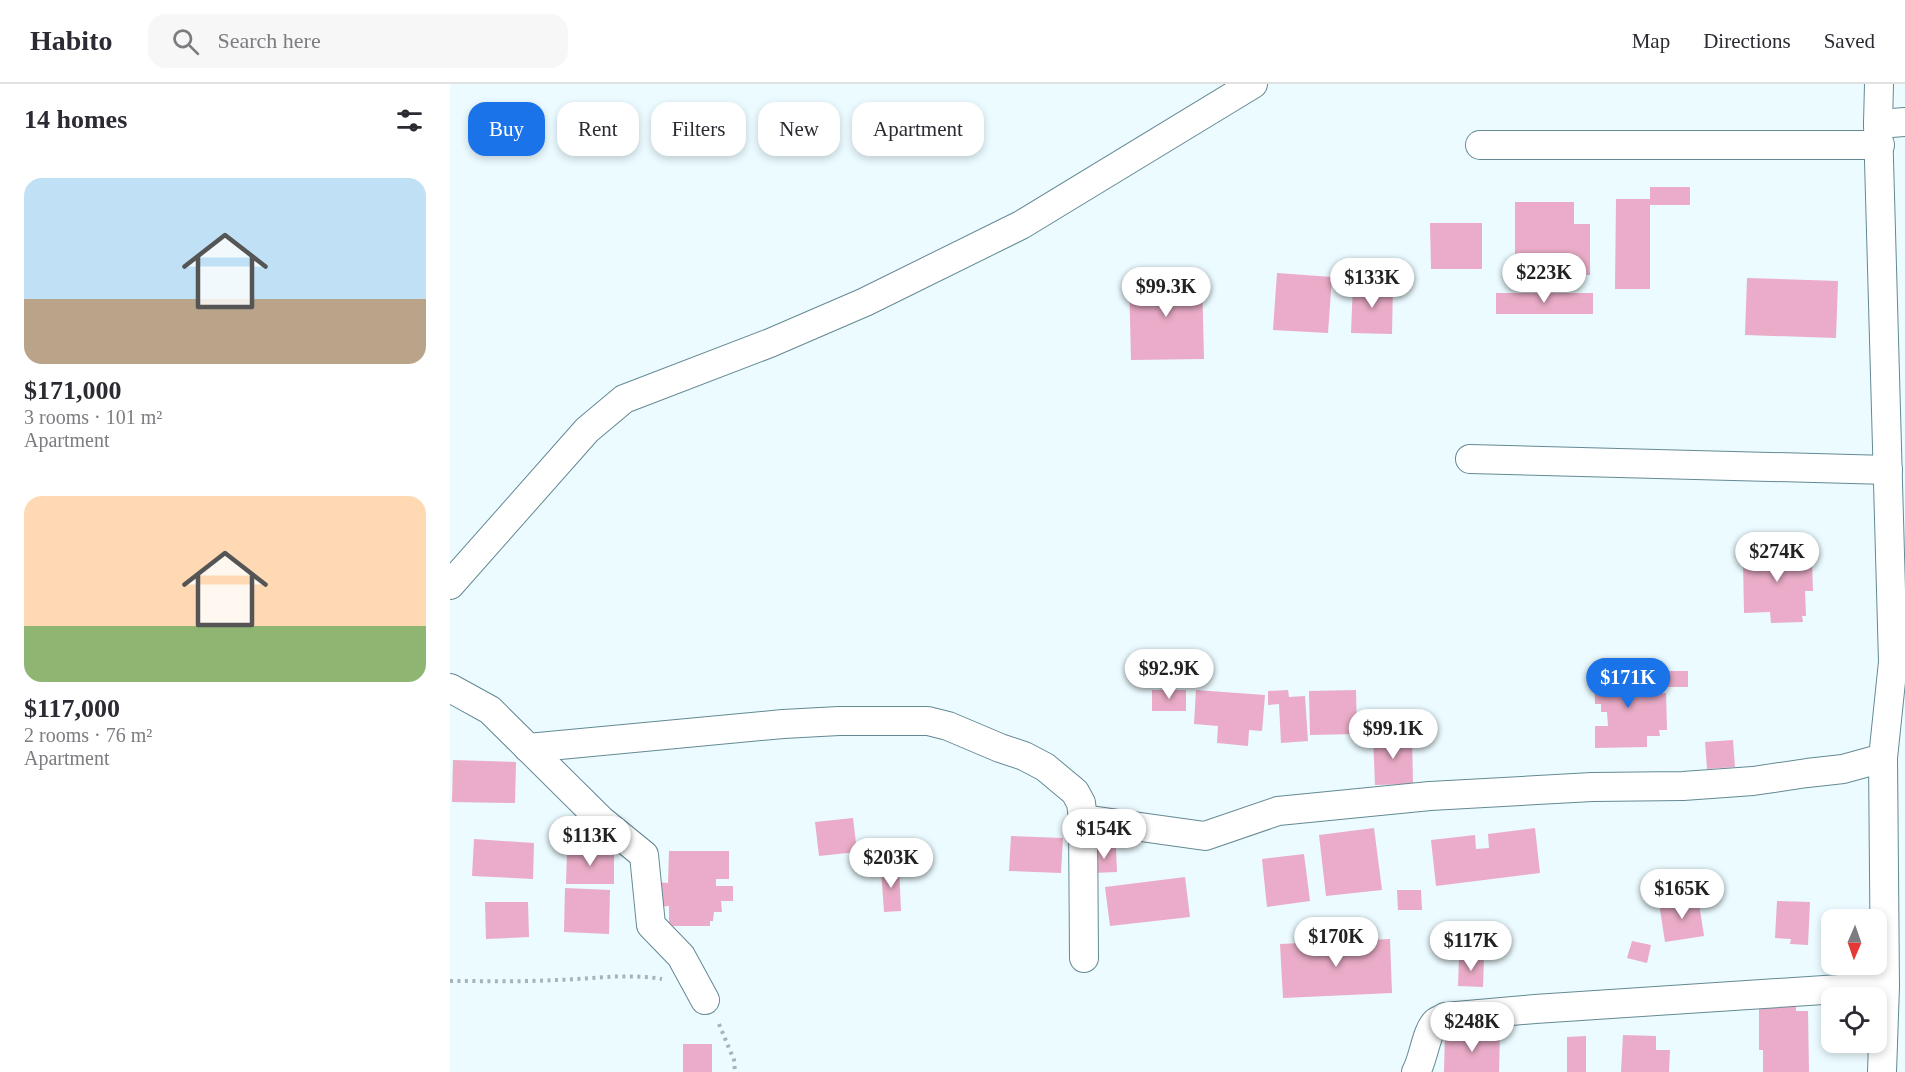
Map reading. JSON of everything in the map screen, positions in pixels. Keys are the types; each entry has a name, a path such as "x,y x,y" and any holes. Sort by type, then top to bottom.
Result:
{"street":[{"path":"450,585 587,430 624,399 770,343 865,302 1021,225 1253,84"},
{"path":"1879,84 1888,130 1895,377 1888,470 1899,647 1883,758 1885,986 1882,1072"},
{"path":"1480,145 1888,130"},
{"path":"1470,459 1888,470"},
{"path":"450,688 490,710 601,820 644,855 651,925 681,956 705,1000"},
{"path":"528,748 838,721 928,722 948,726 1024,756 1045,767 1075,792 1081,803 1083,819 1084,958"},
{"path":"1083,819 1205,836 1278,811 1430,796 1753,781 1843,769 1883,758"},
{"path":"1416,1072 1421,1063 1429,1033 1436,1022 1445,1017 1546,1008 1885,986"}],"path":[{"path":"450,981 556,980 601,977 666,980"},
{"path":"705,1000 721,1028 734,1060 735,1072"}],"building":[{"path":"1650,187 1690,187 1690,205 1650,205 1650,289 1615,289 1616,199 1650,199"},
{"path":"1515,202 1574,202 1574,224 1590,224 1590,275 1561,275 1560,260 1551,260 1551,268 1515,268"},
{"path":"1430,223 1482,223 1482,269 1431,269"},
{"path":"1277,273 1332,277 1328,333 1273,330"},
{"path":"1202,277 1204,359 1131,360 1129,278"},
{"path":"1747,278 1838,281 1836,338 1745,335"},
{"path":"1353,283 1393,284 1392,334 1351,333"},
{"path":"1496,293 1593,293 1593,314 1496,314"},
{"path":"1797,545 1798,564 1812,563 1813,591 1805,591 1806,616 1802,616 1803,622 1771,623 1770,612 1744,613 1743,561 1751,561 1750,547"},
{"path":"1636,668 1636,681 1657,681 1658,693 1666,693 1667,730 1659,730 1660,736 1647,736 1647,747 1595,748 1595,726 1608,726 1607,712 1601,712 1601,704 1595,704 1594,669"},
{"path":"1665,671 1688,671 1688,687 1665,687"},
{"path":"1152,690 1186,690 1186,711 1152,711"},
{"path":"1196,690 1265,695 1262,731 1249,730 1248,746 1217,743 1218,726 1194,724"},
{"path":"1288,690 1289,697 1305,696 1308,741 1281,743 1279,704 1268,705 1268,691"},
{"path":"1356,690 1357,734 1310,735 1309,691"},
{"path":"1412,735 1413,784 1375,785 1373,736"},
{"path":"1733,740 1735,767 1707,769 1705,742"},
{"path":"453,760 516,762 515,803 452,802"},
{"path":"853,818 857,852 819,856 815,822"},
{"path":"1374,828 1382,890 1326,896 1319,835"},
{"path":"1535,828 1540,873 1436,886 1431,840 1475,835 1476,849 1489,848 1488,834"},
{"path":"1011,836 1063,838 1061,873 1009,871"},
{"path":"474,839 534,843 533,879 472,876"},
{"path":"1116,848 1117,872 1092,873 1091,849"},
{"path":"567,850 614,850 614,884 566,884"},
{"path":"669,851 729,851 729,879 716,879 716,886 733,886 733,901 721,901 722,912 714,912 710,926 669,926 669,906 657,907 657,882 668,883"},
{"path":"1304,854 1310,901 1267,907 1262,859"},
{"path":"899,867 901,911 884,912 881,868"},
{"path":"1185,877 1190,917 1110,926 1105,887"},
{"path":"565,888 610,890 609,934 564,932"},
{"path":"1397,890 1421,890 1422,910 1398,910"},
{"path":"1698,897 1704,936 1665,942 1659,903"},
{"path":"1777,901 1810,902 1808,945 1790,944 1791,939 1775,938"},
{"path":"485,902 528,902 529,937 486,939"},
{"path":"1390,939 1392,993 1283,998 1280,944"},
{"path":"1632,941 1651,945 1647,963 1627,958"},
{"path":"1459,958 1484,959 1483,987 1458,986"},
{"path":"1759,1006 1796,1006 1796,1011 1808,1011 1809,1072 1763,1072 1763,1050 1759,1050"},
{"path":"1445,1033 1500,1034 1499,1072 1444,1072"},
{"path":"1623,1035 1656,1036 1656,1050 1670,1050 1669,1072 1621,1072"},
{"path":"1586,1036 1586,1072 1567,1072 1567,1037"},
{"path":"683,1044 712,1044 712,1072 683,1072"}]}
